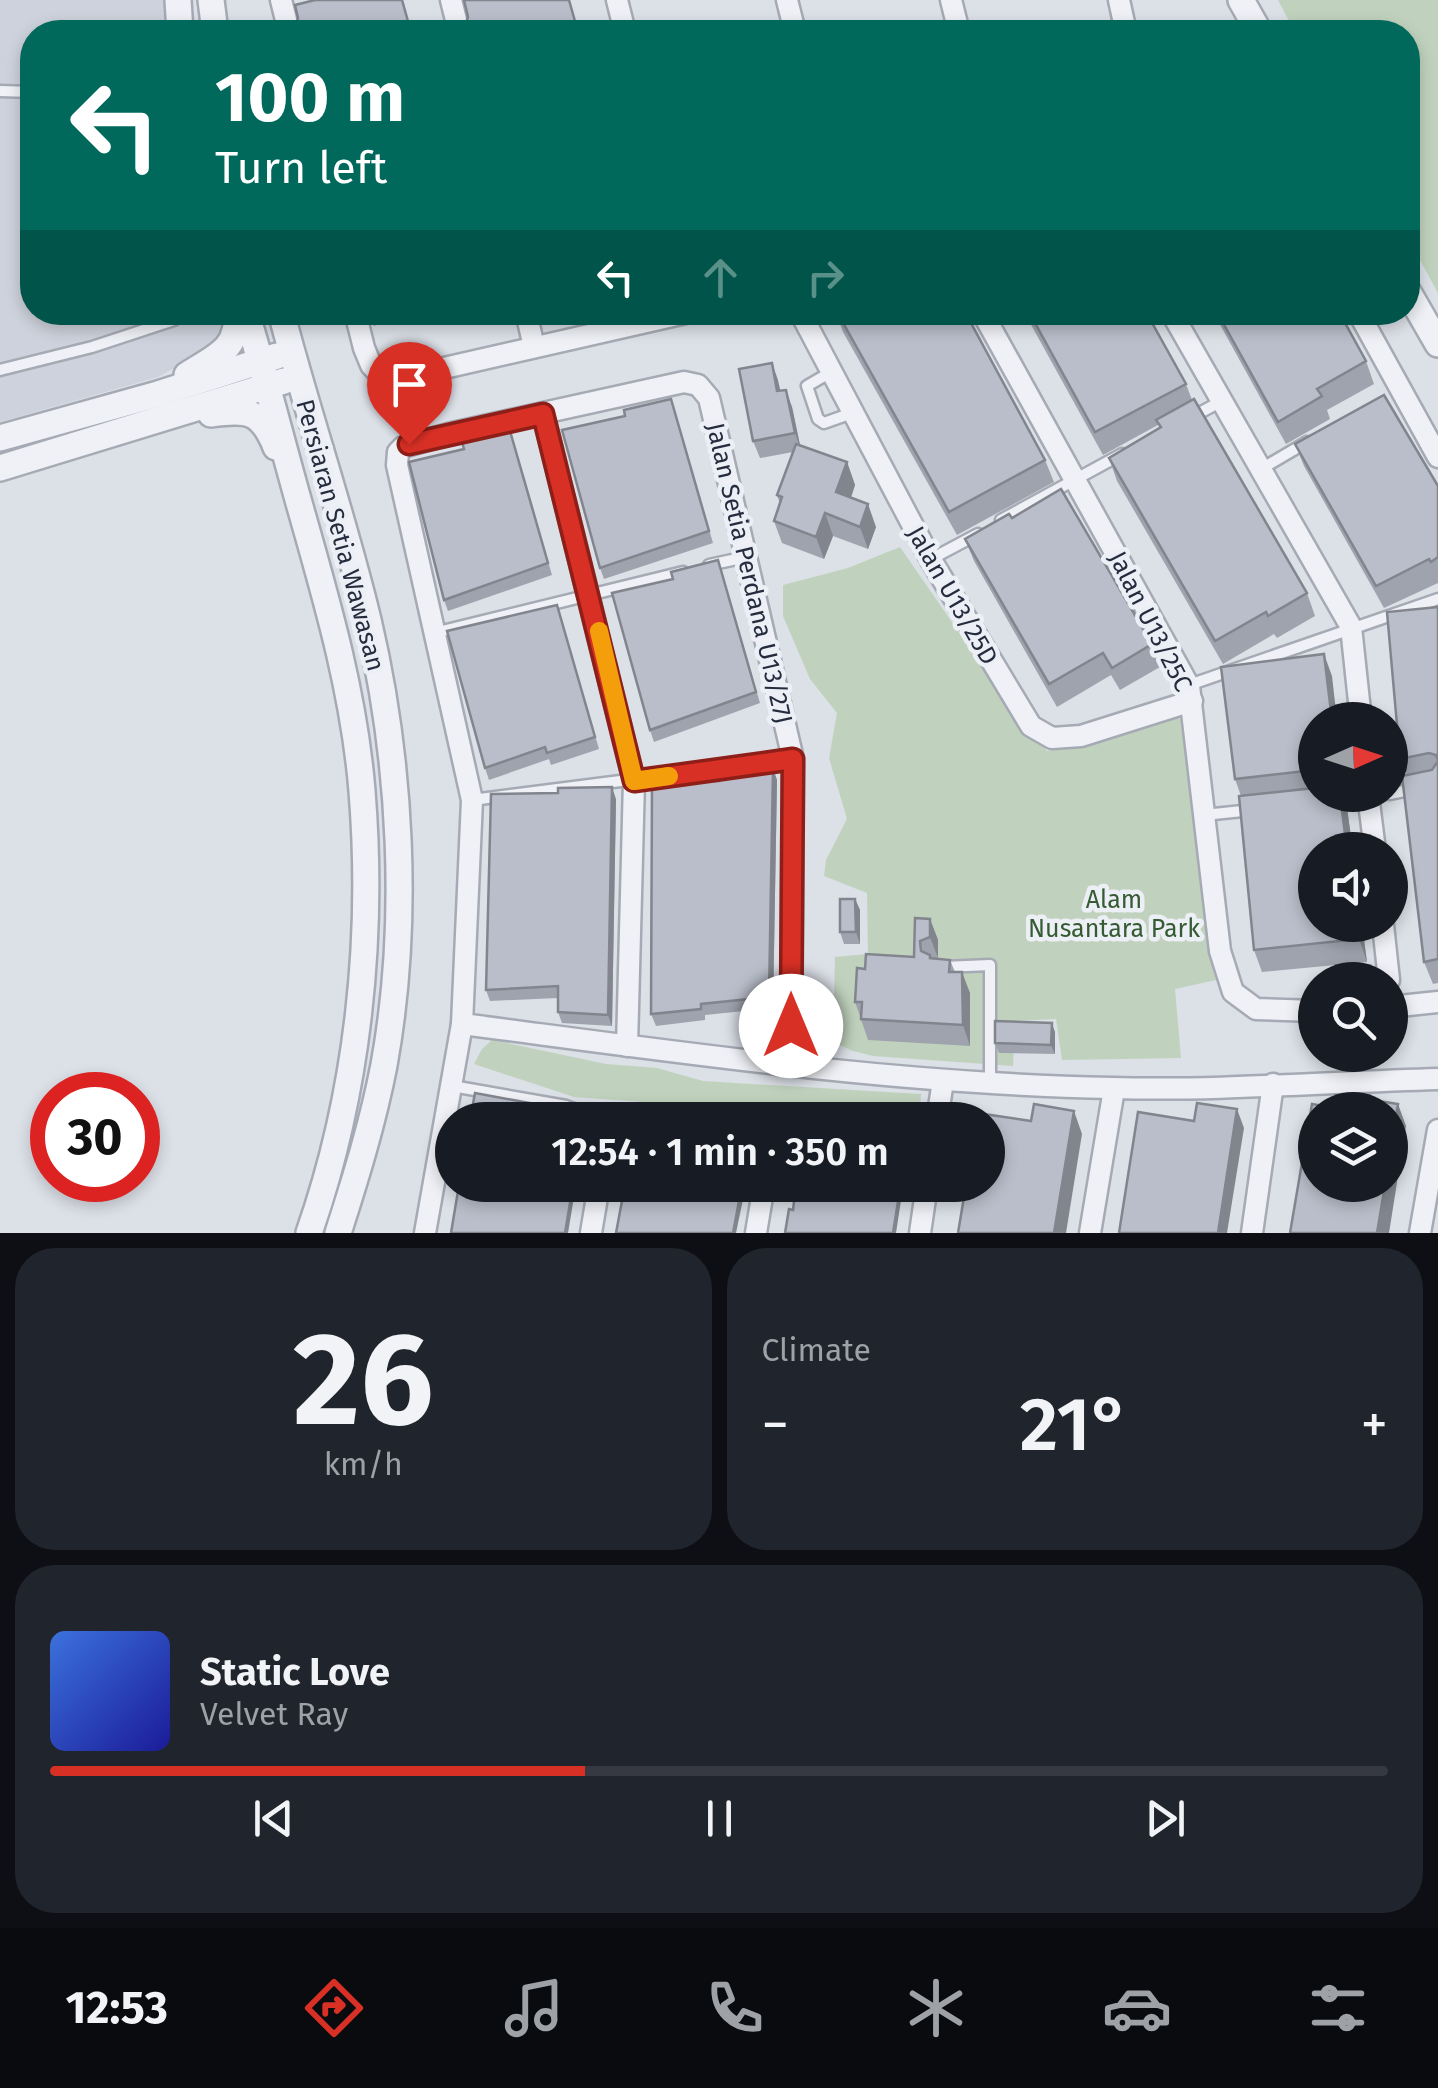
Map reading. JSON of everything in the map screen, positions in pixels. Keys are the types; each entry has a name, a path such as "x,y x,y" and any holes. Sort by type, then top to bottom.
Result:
{"street":[{"path":"1420,313 1438,344"},
{"path":"160,407 229,348 238,325"},
{"name":"Persiaran Setia Wawasan","path":"250,325 334,628 362,792 363,972 352,1062 309,1233"},
{"name":"Persiaran Setia Wawasan","path":"284,325 368,621 395,788 395,979 384,1064 365,1150 338,1233"},
{"path":"358,325 364,348 383,378 407,378 632,325"},
{"path":"529,325 534,347"},
{"name":"Jalan U13/25D","path":"807,325 931,560 1030,726 1052,738 1081,736 1190,694"},
{"name":"Jalan U13/25C","path":"989,325 1076,478 1190,694 1220,950 1233,992 1256,1009 1298,1011"},
{"path":"1178,325 1351,627 1360,702"},
{"path":"1363,325 1390,393 1438,457"},
{"path":"0,468 160,407 295,364"},
{"name":"Jalan Setia Perdana U13/27J","path":"543,414 684,382 698,385 708,398 793,759 791,1064"},
{"path":"0,438 160,407 242,410 256,415 271,435 299,503"},
{"path":"426,1233 462,1024 472,800 396,465 398,452 409,444 543,414 634,781 627,1046"},
{"path":"1408,1001 1438,1002"},
{"path":"462,1024 943,1081 1114,1088 1438,1079"},
{"path":"940,1102 943,1081"},
{"path":"1252,1233 1273,1084"},
{"path":"1090,1233 1114,1088"},
{"path":"1420,1233 1434,1175 1438,1130"},
{"path":"591,1233 596,1202"},
{"path":"756,1233 761,1202"},
{"path":"920,1233 925,1202"}],"lane":[{"path":"0,370 159,325"},
{"path":"832,372 807,386 818,419 824,423 853,412"},
{"path":"1172,428 1220,402"},
{"path":"1259,470 1321,434"},
{"path":"931,560 1140,444"},
{"path":"434,633 747,556"},
{"path":"1190,694 1351,627 1438,599"},
{"path":"472,800 793,759"},
{"path":"1408,790 1438,784"},
{"path":"1203,815 1258,809"},
{"path":"935,967 990,965 990,1083"},
{"path":"452,1086 543,1102"}],"shaded area":[{"path":"0,0 166,0 168,20 20,20 20,325 226,325 223,341 158,377 0,422"}],"green space":[{"path":"1278,0 1438,0 1438,293 1420,260 1420,20 1289,20"},
{"name":"Alam Nusantara Park","path":"900,547 1008,703 1047,751 1076,745 1165,710 1188,724 1216,980 1175,989 1181,1058 1062,1060 1056,1019 1015,1021 1013,1066 873,1056 833,1042 835,957 868,954 867,893 824,876 826,860 847,819 829,758 837,713 810,679 783,616 783,585 848,568"},
{"path":"492,1040 606,1064 657,1068 703,1081 921,1094 920,1102 643,1102 574,1097 474,1064"}],"building":[{"path":"315,0 402,0 408,20 297,20 295,5"},
{"path":"464,0 569,0 575,20 467,20"},
{"path":"844,325 972,325 1045,460 949,512"},
{"path":"1036,325 1153,325 1186,384 1095,432"},
{"path":"1224,325 1346,325 1366,361 1317,389 1322,396 1278,422"},
{"path":"772,363 777,391 786,390 795,433 753,441 739,369"},
{"path":"1384,395 1438,486 1438,557 1376,586 1295,444"},
{"path":"671,399 709,531 600,568 562,430 625,416 624,410"},
{"path":"1194,399 1307,593 1215,641 1109,458 1161,427 1156,420"},
{"path":"510,431 548,563 444,600 409,462 464,449 462,442"},
{"path":"796,444 847,462 836,492 868,504 860,527 825,513 816,537 774,521 782,497 777,495"},
{"path":"1061,489 1152,644 1112,668 1103,653 1049,684 965,539 1009,514 1012,518"},
{"path":"718,560 756,692 650,730 612,593 673,579 671,572"},
{"path":"557,605 595,737 547,753 545,747 485,768 447,631"},
{"path":"1438,607 1438,760 1429,753 1408,757 1408,702 1395,702 1387,612"},
{"path":"1324,654 1330,702 1298,702 1298,772 1235,779 1221,667"},
{"path":"1438,761 1438,959 1424,962 1406,812 1408,775 1432,770"},
{"path":"773,769 769,997 651,1014 652,782 719,781 719,770"},
{"path":"612,787 608,1015 558,1012 558,986 486,990 491,794"},
{"path":"1298,790 1298,812 1342,812 1345,832 1298,832 1298,942 1330,942 1254,950 1239,796"},
{"path":"840,899 855,899 856,932 840,932"},
{"path":"915,918 930,919 930,937 920,941 921,951 930,958 950,960 949,972 962,972 963,1025 861,1019 862,1002 855,1002 857,968 865,969 866,954 914,957"},
{"path":"995,1021 1052,1023 1051,1045 995,1043"},
{"path":"475,1093 524,1102 473,1102"},
{"path":"1197,1103 1237,1109 1218,1233 1119,1233 1138,1112 1194,1121"},
{"path":"1034,1104 1074,1111 1054,1233 958,1233 963,1202 1005,1202 1005,1117 1031,1121"},
{"path":"1298,1186 1298,1202 1382,1202 1377,1233 1290,1233"},
{"path":"456,1202 570,1202 565,1233 451,1233"},
{"path":"622,1202 739,1202 733,1233 616,1233"},
{"path":"794,1202 898,1202 893,1233 785,1233 789,1209 793,1210"}],"slow traffic":[{"path":"599,631 634,781 669,776"}],"route":[{"path":"409,444 543,414 634,781 793,759 791,1026"}]}
